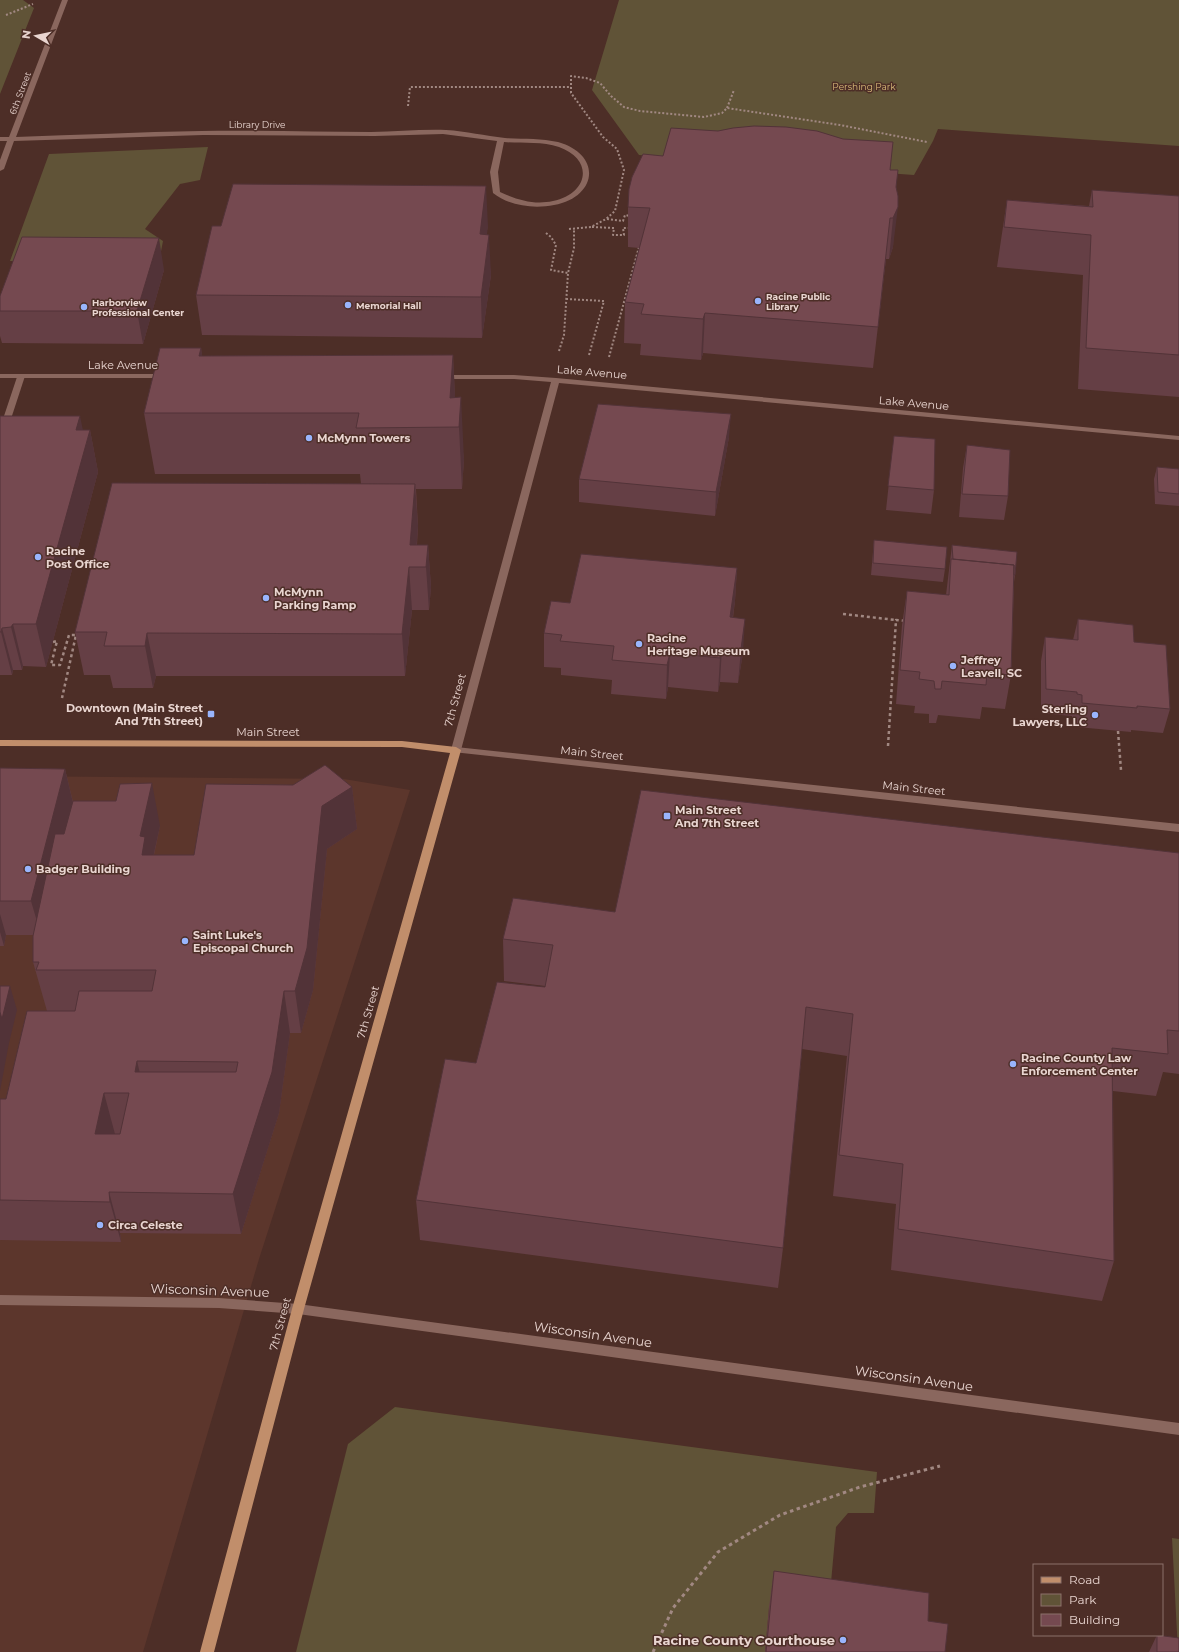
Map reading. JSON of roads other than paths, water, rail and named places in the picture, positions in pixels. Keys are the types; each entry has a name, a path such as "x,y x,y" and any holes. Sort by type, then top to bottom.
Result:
{"main road":[{"name":"Main Street","path":"0,744 402,744 456,750"},
{"name":"7th Street","path":"207,1652 298,1309 456,750"}],"street":[{"name":"6th Street","path":"0,169 65,0"},
{"name":"Library Drive","path":"0,139 204,133 402,134 443,132 468,134 501,140 525,139 556,144 574,152 584,160 588,171 585,182 573,196 552,204 531,205 512,201 497,193 494,172 501,140"},
{"name":"Lake Avenue","path":"0,376 173,376"},
{"path":"4,434 21,376"},
{"name":"Lake Avenue","path":"436,377 514,377 556,380 1179,438"},
{"name":"7th Street","path":"456,750 556,380"},
{"name":"Main Street","path":"456,750 1179,828"},
{"name":"Wisconsin Avenue","path":"0,1300 219,1303 298,1309 1179,1428"}],"place":[{"name":"Racine Public Library","path":"758,301"},
{"name":"Memorial Hall","path":"348,305"},
{"name":"Harborview Professional Center","path":"84,307"},
{"name":"McMynn Towers","path":"309,438"},
{"name":"Racine Post Office","path":"38,557"},
{"name":"McMynn Parking Ramp","path":"266,598"},
{"name":"Racine Heritage Museum","path":"639,644"},
{"name":"Jeffrey Leavell, SC","path":"953,666"},
{"name":"Downtown (Main Street And 7th Street)","path":"211,714"},
{"name":"Sterling Lawyers, LLC","path":"1095,715"},
{"name":"Main Street And 7th Street","path":"667,816"},
{"name":"Badger Building","path":"28,869"},
{"name":"Saint Luke's Episcopal Church","path":"185,941"},
{"name":"Racine County Law Enforcement Center","path":"1013,1064"},
{"name":"Circa Celeste","path":"100,1225"},
{"name":"Racine County Courthouse","path":"843,1640"}],"park label":[{"name":"Pershing Park","path":"864,86"}]}
